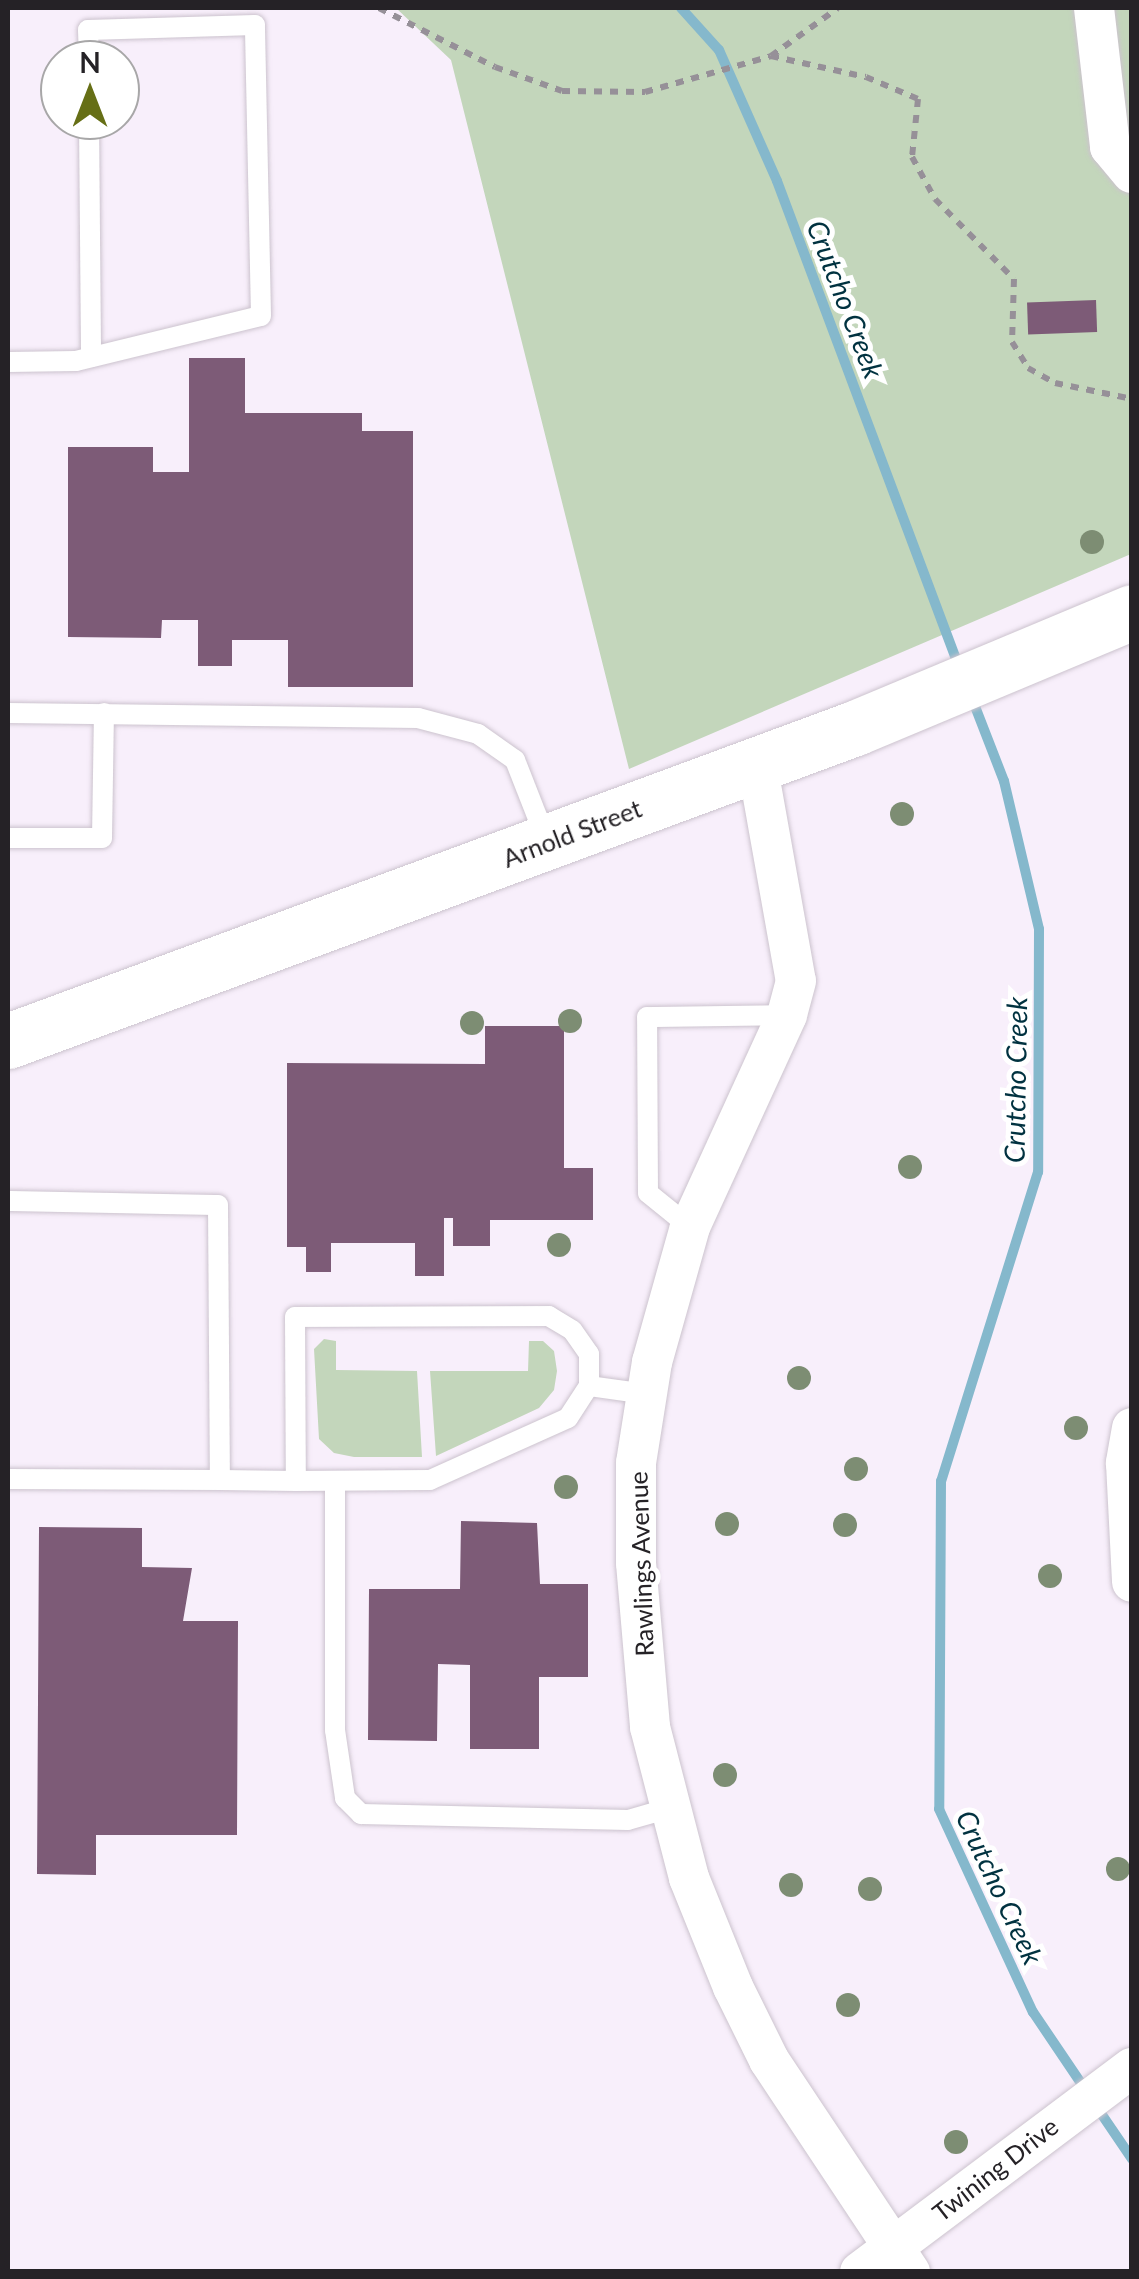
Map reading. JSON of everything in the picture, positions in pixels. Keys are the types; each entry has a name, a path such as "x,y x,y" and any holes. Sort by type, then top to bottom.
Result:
{"main road":[{"name":"Arnold Street","path":"8,1041 855,728 1132,612"}],"street":[{"path":"1094,8 1110,147 1132,173"},
{"name":"Rawlings Avenue","path":"757,763 790,918 796,981 787,1016 690,1226 646,1394 636,1462 636,1564 650,1727 688,1878 769,2060 902,2260"},
{"path":"1132,1428 1126,1462 1132,1582"},
{"name":"Twining Drive","path":"860,2272 902,2260 967,2190 1132,2068"}],"lane":[{"path":"8,362 91,357 261,316 255,25 88,30 88,40"},
{"path":"89,140 91,357"},
{"path":"8,713 418,718 478,734 515,760 548,842"},
{"path":"8,838 102,838 104,713"},
{"path":"690,1226 648,1192 646,1017 787,1016"},
{"path":"8,1201 218,1205 220,1480"},
{"path":"8,1479 296,1481 430,1480 568,1418 590,1386 590,1354 572,1330 549,1316 295,1316 296,1481"},
{"path":"590,1386 646,1394"},
{"path":"336,1481 336,1730 345,1798 361,1814 628,1820 670,1808"}],"path":[{"path":"379,8 496,67 562,91 645,92 771,56 838,8"},
{"path":"771,56 866,78 918,99 912,157 935,199 1014,279 1012,342 1028,368 1055,382 1132,399"}],"green space":[{"path":"396,8 1131,8 1131,554 629,769 451,60"},
{"path":"324,1339 336,1341 336,1370 417,1371 422,1457 354,1457 334,1453 319,1439 314,1349"},
{"path":"529,1341 543,1341 554,1351 554,1390 539,1408 436,1456 430,1371 528,1371"}],"building":[{"path":"1096,300 1097,332 1028,334 1027,302"},
{"path":"189,358 245,358 245,413 362,413 362,431 413,431 413,687 288,687 288,640 232,640 232,666 198,666 198,620 162,620 161,638 68,637 68,447 153,447 153,472 189,472"},
{"path":"485,1026 564,1026 564,1168 593,1168 593,1220 490,1220 490,1246 453,1246 453,1218 444,1218 444,1276 415,1276 415,1243 331,1243 331,1272 306,1272 306,1247 287,1247 287,1063 485,1064"},
{"path":"461,1521 537,1523 540,1584 588,1584 588,1677 539,1677 539,1749 470,1749 470,1665 438,1664 437,1741 368,1740 369,1589 460,1589"},
{"path":"39,1527 142,1528 142,1567 192,1568 183,1621 238,1621 237,1835 96,1835 96,1875 37,1874"}],"waterway":[{"name":"Crutcho Creek","path":"681,8 719,50 777,181 959,667"},
{"name":"Crutcho Creek","path":"971,696 1004,781 1039,929 1038,1172 941,1481 939,1809 1033,2012 1087,2092"},
{"name":"Crutcho Creek","path":"1096,2106 1132,2159"}]}
